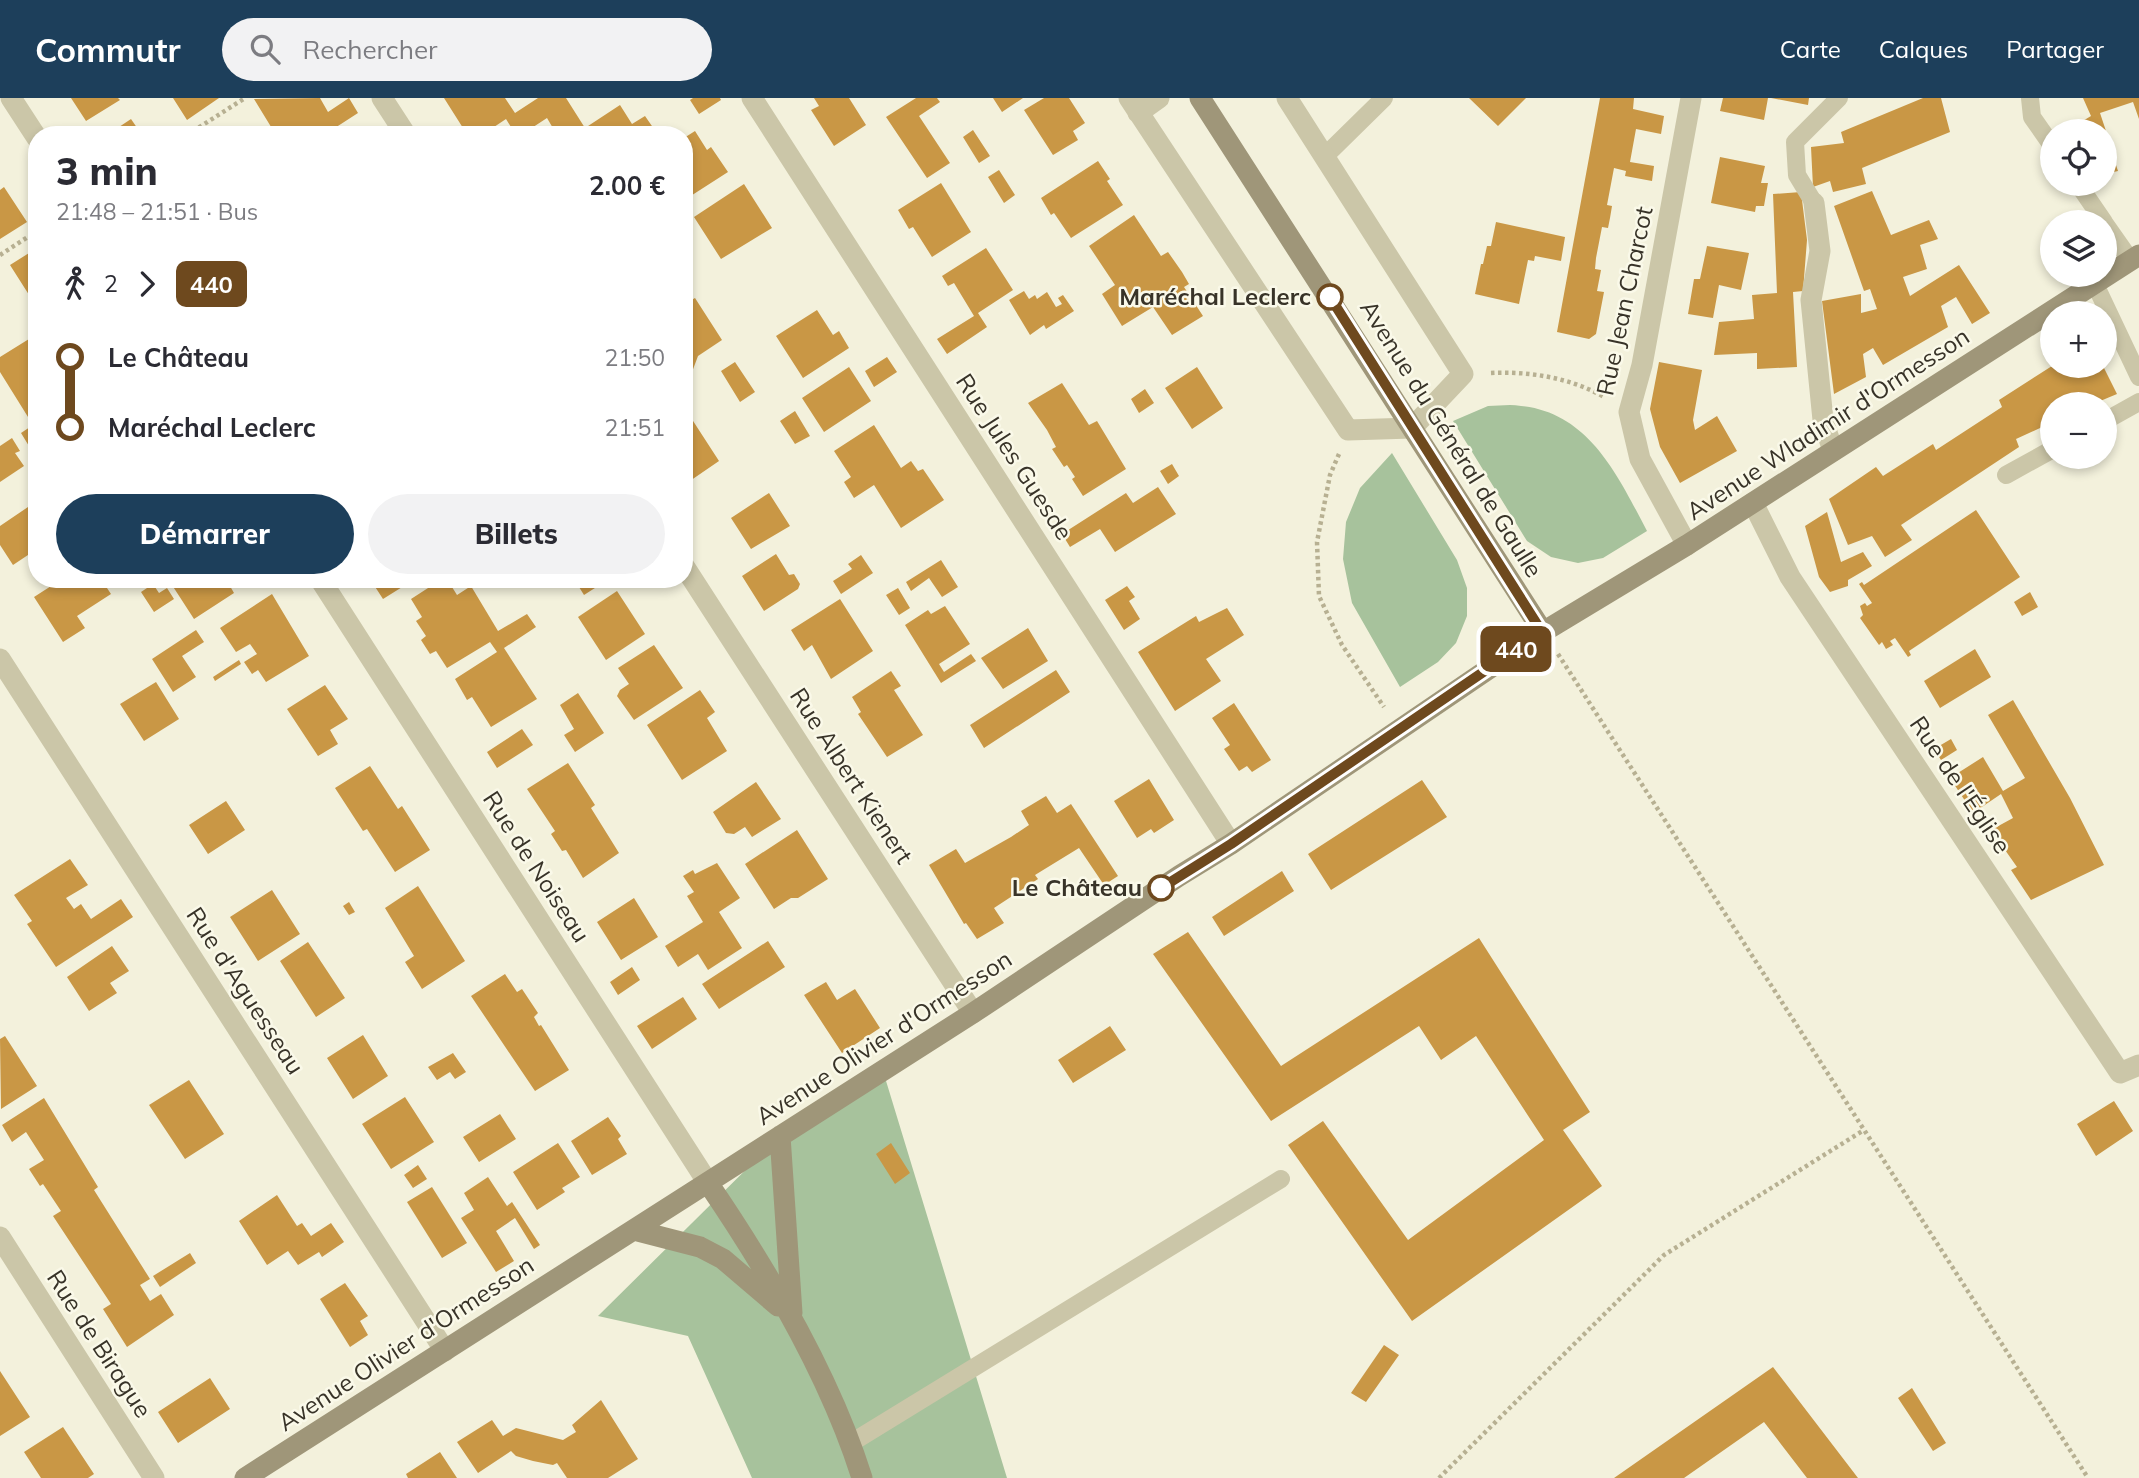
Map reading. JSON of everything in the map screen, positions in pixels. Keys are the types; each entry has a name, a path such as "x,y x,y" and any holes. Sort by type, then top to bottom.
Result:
{"main road":[{"name":"Avenue du Général de Gaulle","path":"1200,98 1542,632"},
{"name":"Avenue Wladimir d'Ormesson","path":"2117,270 2135,258"},
{"name":"Avenue Wladimir d'Ormesson","path":"1542,632 1687,545 2090,287"},
{"name":"Avenue Olivier d'Ormesson","path":"246,1478 1231,844 1542,632"},
{"path":"780,1136 792,1318"},
{"path":"708,1183 792,1318 851,1443 862,1478"},
{"path":"634,1230 700,1247 723,1259 792,1318"}],"street":[{"path":"11,98 29,126"},
{"path":"382,98 400,126"},
{"name":"Rue Jules Guesde","path":"752,98 1231,844"},
{"path":"1159,98 1133,106 1348,430 1412,428 1463,374 1287,98"},
{"name":"Rue Jean Charcot","path":"1687,545 1640,459 1629,412 1642,365 1691,98"},
{"path":"1814,204 1820,251 1811,300 1823,419 1833,451"},
{"name":"Rue de l'Église","path":"1753,503 1790,577 2120,1073 2139,1065"},
{"name":"Rue Albert Kienert","path":"693,580 972,1013"},
{"name":"Rue de Noiseau","path":"326,588 708,1183"},
{"name":"Rue d'Aguesseau","path":"0,659 445,1351"},
{"name":"Rue de Birague","path":"0,1237 154,1478"}],"lane":[{"path":"1324,157 1384,98"},
{"path":"1814,204 1797,174 1795,142 1839,98"},
{"path":"2030,98 2032,117 2040,129"},
{"path":"2117,237 2135,258"},
{"path":"2096,287 2139,377"},
{"path":"2117,414 2139,402"},
{"path":"2006,475 2040,456"},
{"path":"851,1443 1281,1179"}],"path":[{"path":"201,126 245,98"},
{"path":"0,255 28,237"},
{"path":"1463,374 1499,372 1542,375 1586,387 1629,412"},
{"path":"1348,430 1330,475 1317,542 1319,596 1342,645 1400,730"},
{"path":"1542,632 2088,1478"},
{"path":"1438,1478 1664,1255 1864,1130"}],"green space":[{"path":"1517,405 1545,411 1566,421 1584,435 1613,470 1647,531 1603,558 1578,563 1551,557 1527,541 1453,421 1488,406"},
{"path":"1392,453 1457,560 1467,588 1467,616 1456,643 1438,662 1400,687 1352,603 1343,559 1346,522 1360,488"},
{"path":"883,1071 1007,1478 752,1478 688,1336 598,1316 780,1136"}],"building":[{"path":"71,98 118,98 120,100 86,121"},
{"path":"173,98 219,98 187,120"},
{"path":"320,98 328,112 349,98 358,113 338,126 270,126 254,99"},
{"path":"444,98 505,98 515,113 538,98 566,98 584,126 552,126 547,118 535,126 510,126 506,119 496,126 462,126"},
{"path":"814,98 849,98 866,125 834,146 811,110 819,106"},
{"path":"916,98 937,98 940,102 919,116 950,163 927,178 886,117"},
{"path":"993,98 1023,98 1002,112"},
{"path":"1044,98 1069,98 1085,123 1073,131 1078,140 1053,155 1024,110"},
{"path":"1469,98 1526,98 1498,126"},
{"path":"1600,98 1634,98 1633,109 1664,116 1661,134 1636,129 1630,162 1654,166 1652,181 1625,176 1626,171 1614,168 1607,205 1612,206 1610,218 1608,228 1602,227 1595,269 1601,270 1597,291 1604,292 1596,334 1589,339 1557,332"},
{"path":"1723,98 1768,98 1764,120 1720,111"},
{"path":"1771,98 1809,98 1808,105"},
{"path":"1923,98 1941,98 1950,132 1862,168 1866,184 1833,192 1830,181 1813,187 1811,147 1844,143 1841,132"},
{"path":"2083,98 2139,98 2139,119 2133,102 2100,113 2102,119 2086,119 2091,116"},
{"path":"690,100 721,100 699,114"},
{"path":"620,105 632,124 645,116 652,126 588,126"},
{"path":"131,119 136,126 120,126"},
{"path":"973,130 990,156 979,163 963,137"},
{"path":"695,131 707,150 711,147 728,172 693,194"},
{"path":"1720,157 1765,166 1761,183 1768,183 1764,206 1756,206 1755,212 1711,203"},
{"path":"1098,161 1123,205 1071,238 1054,213 1051,215 1041,198"},
{"path":"999,170 1015,195 1004,203 988,177"},
{"path":"941,183 971,232 932,257 913,227 909,229 898,210"},
{"path":"744,184 772,228 721,259 694,217"},
{"path":"4,187 27,222 0,239 0,190"},
{"path":"1872,191 1891,235 1929,220 1938,239 1920,245 1927,269 1903,277 1910,296 1959,265 1990,313 1972,324 1956,297 1941,306 1948,327 1883,365 1873,348 1863,354 1866,377 1834,394 1822,301 1861,294 1861,313 1877,309 1870,289 1864,291 1834,206"},
{"path":"1801,192 1807,240 1803,291 1793,292 1797,367 1757,369 1757,353 1714,355 1719,322 1754,319 1752,295 1777,293 1773,194"},
{"path":"1134,215 1161,256 1168,252 1182,272 1189,284 1184,287 1203,316 1172,335 1153,307 1122,326 1102,294 1115,285 1089,246"},
{"path":"1496,222 1565,237 1561,261 1535,256 1534,261 1528,260 1519,304 1475,294 1481,264 1487,246 1491,246"},
{"path":"1707,246 1749,253 1741,290 1719,285 1713,318 1688,314 1694,279 1700,279"},
{"path":"986,248 1013,290 978,313 987,327 947,354 937,339 974,316 954,283 948,286 942,276"},
{"path":"28,254 28,293 10,265"},
{"path":"1024,291 1029,299 1035,295 1037,299 1047,292 1056,307 1062,304 1058,298 1063,295 1074,311 1046,329 1044,325 1030,335 1009,300"},
{"path":"695,298 722,340 698,356 693,369"},
{"path":"817,310 833,335 839,331 849,348 803,378 776,336"},
{"path":"28,340 28,417 0,372 0,357"},
{"path":"887,357 897,372 874,387 865,371"},
{"path":"735,362 755,392 740,402 721,371"},
{"path":"1659,362 1702,370 1693,420 1695,430 1717,416 1737,451 1680,483 1660,447 1650,409"},
{"path":"849,367 871,401 824,432 802,398"},
{"path":"1197,367 1223,408 1192,429 1165,388"},
{"path":"2040,374 2040,378 2109,378 2116,392 2040,392 2040,428 2016,439 2019,447 1901,525 1912,540 1885,557 1872,536 1848,545 1829,499 1876,467 1883,476 1933,444 1936,450 2002,407 1999,400"},
{"path":"1062,383 1089,425 1097,421 1126,469 1083,496 1072,479 1075,477 1067,465 1064,467 1052,449 1056,447 1028,403"},
{"path":"1145,389 1154,403 1139,413 1131,399"},
{"path":"795,411 810,436 795,444 780,421"},
{"path":"693,421 719,461 693,479"},
{"path":"874,425 901,468 911,461 918,471 923,469 944,500 901,528 874,485 854,498 844,482 851,477 834,451"},
{"path":"28,428 28,444 21,433"},
{"path":"12,438 20,451 15,453 24,466 0,482 0,446"},
{"path":"1172,464 1179,476 1168,484 1160,471"},
{"path":"1158,487 1176,514 1115,552 1100,529 1070,547 1062,534 1126,493 1133,503"},
{"path":"769,493 790,526 751,549 731,518"},
{"path":"28,507 28,555 13,565 0,545 0,526"},
{"path":"1976,510 2020,577 1909,651 1911,655 1908,657 1895,638 1890,641 1893,645 1886,649 1882,642 1879,645 1860,618 1863,615 1860,606 1872,603 1859,584 1862,582 1864,585"},
{"path":"1827,512 1841,562 1863,552 1872,566 1848,580 1848,586 1830,592 1819,577 1805,526"},
{"path":"776,554 789,575 794,574 800,584 798,589 764,611 742,576"},
{"path":"861,555 873,573 841,594 833,581 852,569 848,564"},
{"path":"941,560 958,587 942,597 929,578 911,591 906,582"},
{"path":"1127,586 1135,597 1129,601 1140,619 1124,630 1105,600"},
{"path":"48,588 107,588 111,594 77,616 85,628 63,642 34,597"},
{"path":"147,588 156,588 159,593 167,588 174,599 154,612 141,592"},
{"path":"174,588 231,588 234,593 194,619"},
{"path":"376,588 401,588 383,599"},
{"path":"428,588 453,588 457,595 472,588 498,631 527,614 536,627 504,648 537,699 491,727 472,697 467,700 455,679 497,652 490,642 447,668 436,651 430,654 421,640 426,636 416,621 422,617 411,599"},
{"path":"580,588 595,588 584,595"},
{"path":"898,588 910,608 899,615 886,595"},
{"path":"617,591 645,634 606,660 578,617"},
{"path":"2030,592 2038,607 2022,616 2014,602"},
{"path":"272,594 309,656 266,682 258,670 252,674 244,662 257,654 250,644 236,652 220,628"},
{"path":"840,599 873,651 831,679 812,645 804,651 791,630"},
{"path":"945,606 970,644 939,664 944,672 971,654 976,661 941,683 905,625 928,610 931,614"},
{"path":"1227,608 1244,635 1206,659 1221,681 1175,711 1138,652 1196,616 1199,622"},
{"path":"1028,628 1048,661 1003,689 981,658"},
{"path":"196,630 204,642 182,656 196,677 173,692 152,659"},
{"path":"654,645 683,688 634,720 617,696 620,690 629,684 618,668"},
{"path":"1975,649 1991,677 1940,708 1924,681"},
{"path":"239,660 241,664 215,681 213,677"},
{"path":"1056,670 1070,692 984,748 970,725"},
{"path":"891,671 901,686 894,690 923,735 887,757 858,714 861,712 852,697"},
{"path":"156,682 179,719 144,741 120,704"},
{"path":"325,685 348,719 330,730 338,744 318,756 287,709"},
{"path":"700,690 715,712 707,718 727,751 682,780 647,725"},
{"path":"578,693 604,733 575,752 564,735 574,729 560,705"},
{"path":"2013,700 2070,798 2104,865 2031,900 2011,870 2017,867 1991,830 2013,818 2001,794 1973,813 1950,778 1983,757 2003,791 2025,778 1988,715"},
{"path":"1234,703 1271,760 1252,772 1247,766 1239,771 1224,749 1230,745 1212,718"},
{"path":"522,729 533,745 497,768 487,752"},
{"path":"1951,739 1957,750 1941,760 1934,749"},
{"path":"568,763 595,805 591,808 619,853 583,878 566,850 562,851 551,834 555,831 527,789"},
{"path":"370,766 398,809 402,806 430,850 395,872 367,829 363,831 335,788"},
{"path":"1149,779 1174,820 1154,833 1151,829 1137,838 1114,801"},
{"path":"1422,780 1447,817 1331,890 1308,854"},
{"path":"756,782 781,819 752,837 745,827 734,834 726,833 713,812"},
{"path":"1046,796 1057,813 1071,804 1118,876 1104,885 1079,848 1035,875 1038,879 994,908 1004,923 977,939 966,923 964,924 929,865 956,849 965,863 1011,837 1029,825 1021,811"},
{"path":"226,801 245,830 208,854 189,825"},
{"path":"797,830 828,879 774,909 745,864"},
{"path":"70,859 88,885 66,898 74,909 81,904 91,919 121,899 133,917 56,967 27,924 32,921 14,895"},
{"path":"717,863 740,898 719,912 742,948 708,970 698,954 678,967 665,946 703,922 687,896 694,892 683,876 693,870 695,874"},
{"path":"1282,871 1294,891 1224,936 1212,917"},
{"path":"418,886 465,961 422,989 405,962 414,956 385,908"},
{"path":"272,890 300,934 258,961 230,917"},
{"path":"634,898 658,937 621,960 597,922"},
{"path":"349,902 355,912 349,915 343,906"},
{"path":"1188,932 1281,1066 1479,938 1590,1112 1563,1130 1602,1186 1412,1321 1288,1145 1323,1121 1408,1240 1544,1140 1476,1036 1441,1060 1419,1026 1271,1121 1153,954"},
{"path":"768,941 785,967 719,1009 702,984"},
{"path":"308,942 345,998 316,1017 280,961"},
{"path":"112,946 129,971 110,983 117,993 89,1011 67,977"},
{"path":"632,967 640,980 618,995 610,982"},
{"path":"505,974 517,992 522,989 538,1013 534,1017 569,1070 535,1091 471,996"},
{"path":"826,982 837,1000 855,989 880,1028 842,1053 804,995"},
{"path":"683,997 697,1019 652,1049 637,1026"},
{"path":"1110,1026 1126,1050 1073,1083 1058,1060"},
{"path":"363,1035 388,1076 353,1099 327,1058"},
{"path":"5,1036 37,1086 1,1109 0,1039"},
{"path":"453,1053 466,1072 455,1079 450,1072 437,1080 428,1067"},
{"path":"189,1080 224,1134 185,1159 149,1105"},
{"path":"405,1097 434,1142 391,1169 362,1124"},
{"path":"44,1098 98,1187 94,1190 150,1279 140,1285 150,1301 161,1294 174,1315 127,1347 103,1309 111,1304 53,1216 61,1211 29,1169 44,1160 26,1132 12,1142 2,1125"},
{"path":"2114,1101 2133,1131 2096,1156 2077,1124"},
{"path":"500,1114 516,1139 479,1162 463,1137"},
{"path":"608,1117 621,1136 618,1139 627,1154 592,1175 571,1141"},
{"path":"558,1143 580,1177 562,1188 565,1192 537,1210 513,1172"},
{"path":"891,1143 910,1173 895,1184 876,1154"},
{"path":"418,1165 427,1179 413,1188 404,1175"},
{"path":"488,1177 507,1206 512,1202 540,1245 534,1249 515,1218 496,1231 514,1261 496,1272 461,1218 474,1210 464,1193"},
{"path":"432,1187 467,1243 442,1258 407,1202"},
{"path":"277,1195 297,1226 302,1223 311,1236 331,1223 344,1242 322,1257 319,1252 298,1265 288,1251 267,1265 239,1221"},
{"path":"190,1253 196,1263 160,1287 153,1276"},
{"path":"345,1283 368,1316 360,1321 368,1335 350,1347 320,1299"},
{"path":"1384,1345 1399,1355 1366,1402 1351,1393"},
{"path":"1773,1367 1858,1478 1807,1478 1764,1422 1684,1478 1614,1478"},
{"path":"0,1371 30,1417 0,1436"},
{"path":"210,1378 230,1409 178,1443 158,1412"},
{"path":"1912,1388 1946,1443 1933,1451 1898,1398"},
{"path":"601,1400 638,1459 608,1478 567,1478 557,1463 553,1465 533,1461 516,1456 511,1451 478,1473 457,1442 492,1420 503,1436 516,1428 563,1440 576,1432 572,1425"},
{"path":"63,1427 94,1474 88,1478 41,1478 24,1452"},
{"path":"440,1452 457,1478 408,1478 406,1474"}],"bus line":[{"name":"440","path":"1161,888 1231,844 1542,632 1330,297"}],"place":[{"name":"Maréchal Leclerc","path":"1330,297"},
{"name":"Le Château","path":"1161,888"}]}
